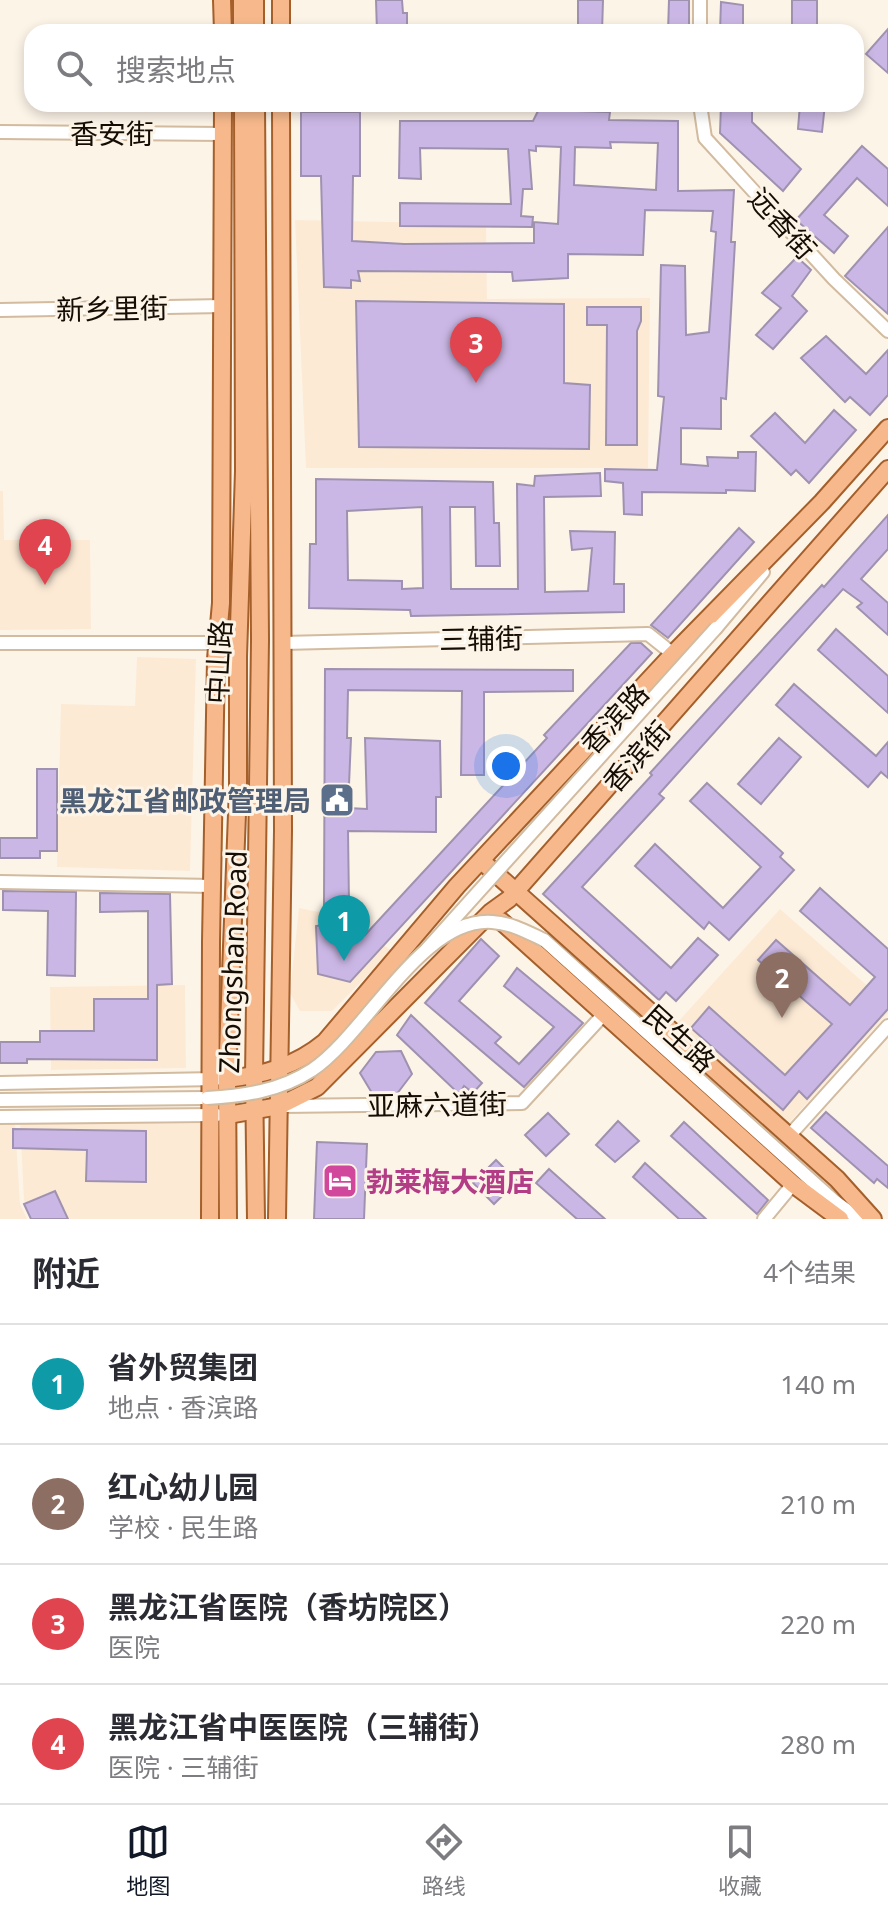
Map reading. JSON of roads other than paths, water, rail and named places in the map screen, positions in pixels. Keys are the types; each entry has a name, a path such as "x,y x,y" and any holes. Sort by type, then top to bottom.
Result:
{"main road":[{"path":"222,0 223,24"},
{"path":"242,0 242,24"},
{"path":"255,0 255,24"},
{"path":"281,0 281,24"},
{"name":"中山路","path":"219,1079 212,886 217,643 221,603 223,112"},
{"name":"Zhongshan Road","path":"228,1219 219,1079 238,787 238,657 244,471 243,112"},
{"name":"中山路","path":"254,1076 260,668 256,112"},
{"path":"277,1219 283,831 281,112"},
{"name":"香滨路","path":"219,1079 254,1076 279,1069 316,1049 349,1015 457,886 673,654 822,502 888,428"},
{"name":"香滨街","path":"219,1115 279,1106 317,1087 345,1061 371,1030 516,891 888,469"},
{"path":"260,668 281,590"},
{"path":"221,603 238,657"},
{"path":"213,832 238,787"},
{"path":"259,803 283,831"},
{"path":"258,872 270,845 283,831"},
{"name":"民生路","path":"482,862 837,1179 873,1219"},
{"name":"民生路","path":"491,912 793,1184 840,1219"},
{"name":"Zhongshan Road","path":"254,1076 256,1219"},
{"path":"210,1219 219,1115"}],"street":[{"path":"700,0 700,24"},
{"name":"远香街","path":"701,112 705,138 834,279 888,331"},
{"name":"香安街","path":"0,132 224,134"},
{"name":"新乡里街","path":"0,310 223,306"},
{"path":"0,1100 207,1098 265,1091 310,1071 325,1060 427,949 716,628 822,502"},
{"name":"三辅街","path":"283,643 648,634 673,654"},
{"path":"0,643 217,643"},
{"path":"0,882 212,886"},
{"path":"427,949 459,928 490,922 510,924 544,940 833,1200 859,1219"},
{"name":"亚麻六道街","path":"279,1106 522,1103 604,1014"},
{"path":"789,1136 888,1026"},
{"path":"0,1083 219,1079"},
{"path":"0,1117 219,1115"},
{"path":"764,1219 793,1184"}],"place":[{"name":"黑龙江省医院（香坊院区）","path":"476,383"},
{"name":"黑龙江省中医医院（三辅街）","path":"45,585"},
{"name":"黑龙江省邮政管理局","path":"337,800"},
{"name":"省外贸集团","path":"344,961"},
{"name":"红心幼儿园","path":"782,1018"},
{"name":"勃莱梅大酒店","path":"340,1181"}]}
